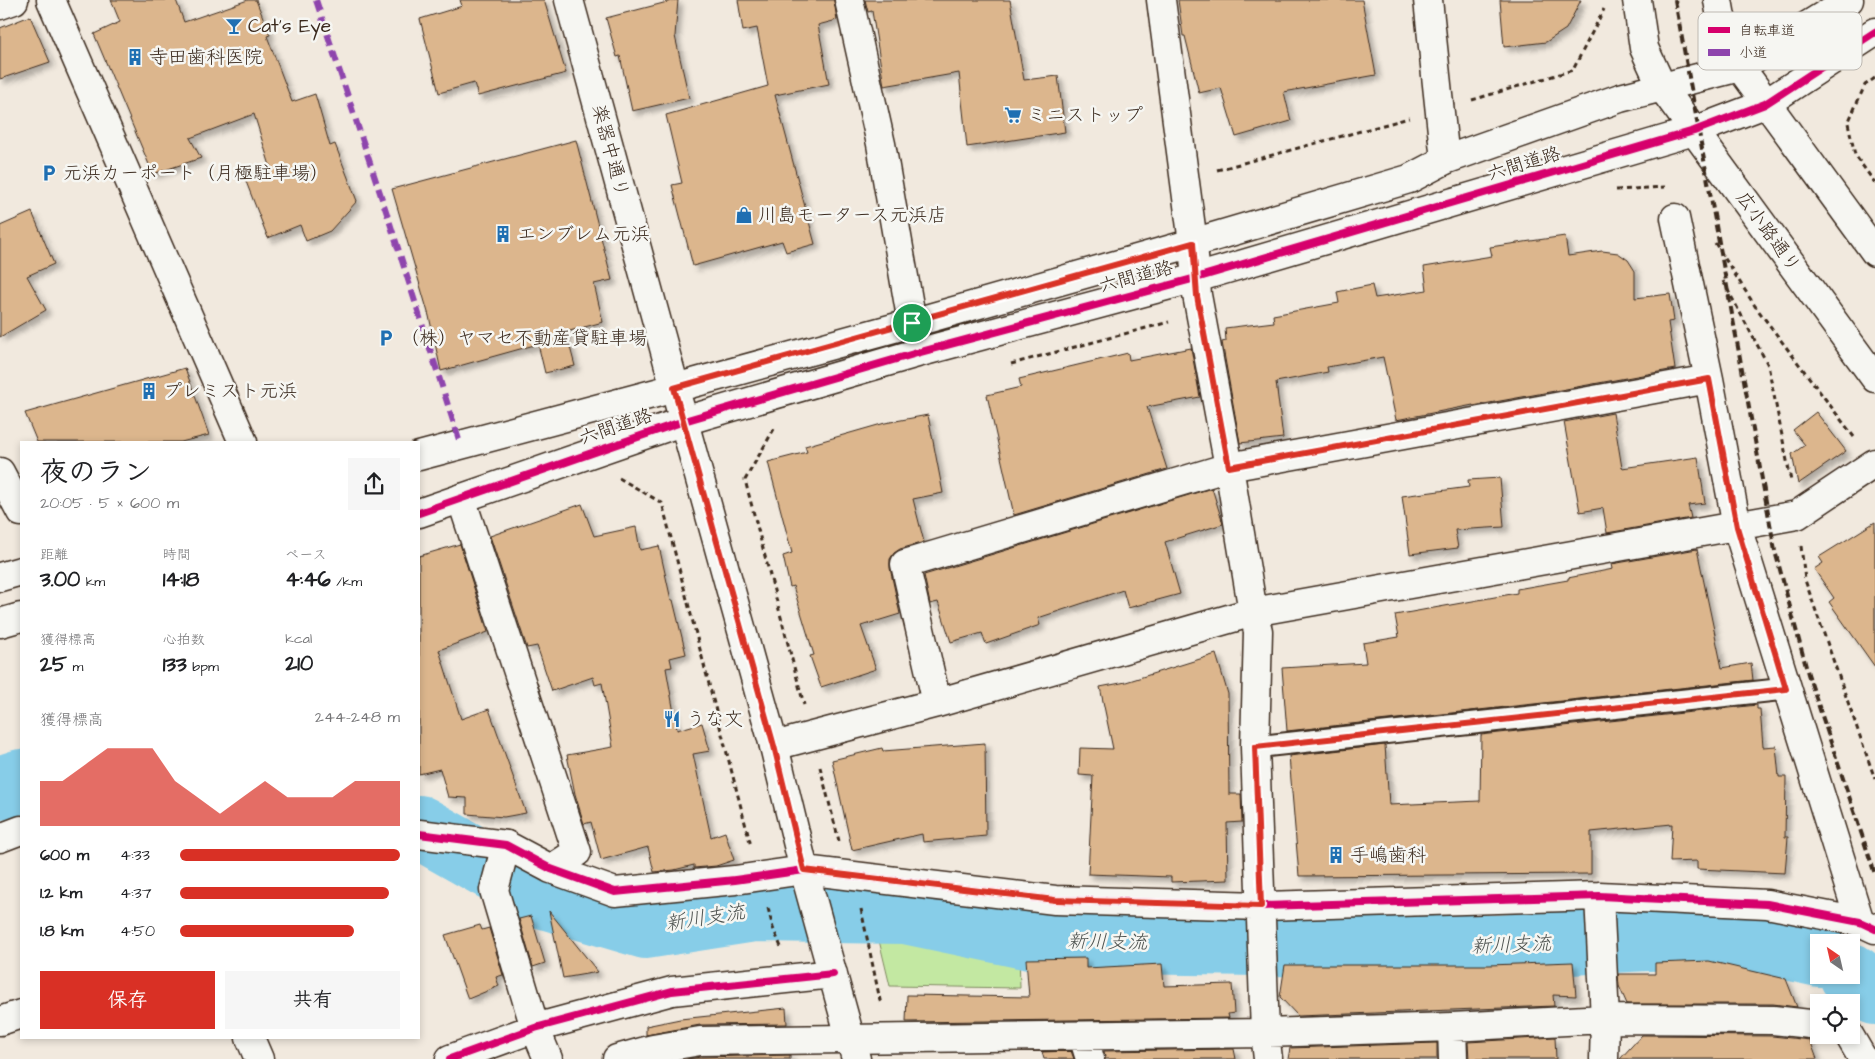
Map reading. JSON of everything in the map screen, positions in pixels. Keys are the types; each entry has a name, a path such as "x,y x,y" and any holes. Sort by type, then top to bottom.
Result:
{"street":[{"path":"0,5 14,0"},
{"path":"50,0 243,441"},
{"name":"楽器中通り","path":"570,0 674,388 774,746 804,870 853,1049"},
{"path":"849,0 882,144 912,323"},
{"path":"1161,0 1193,243 1197,296 1229,467 1253,612 1258,630 1255,747 1266,1046"},
{"path":"1428,0 1444,160"},
{"name":"広小路通り","path":"1637,0 1644,48 1662,86 1875,378"},
{"name":"六間道路","path":"1829,12 1849,0"},
{"name":"六間道路","path":"1862,41 1875,32"},
{"name":"六間道路","path":"420,456 912,323 1193,243 1409,179 1444,160 1620,98 1728,70"},
{"path":"1742,70 1765,104 1875,252"},
{"name":"六間道路","path":"420,513 684,421 917,353 1196,278 1694,131 1765,104 1817,70"},
{"path":"1675,218 1709,379 1737,527 1786,689 1867,926"},
{"path":"937,703 904,564 1229,467 1709,379"},
{"path":"774,746 937,703 1253,612 1797,515 1875,463"},
{"path":"0,472 20,510"},
{"path":"461,498 577,852 551,869"},
{"path":"0,576 20,571"},
{"path":"0,623 20,617"},
{"path":"0,838 20,830"},
{"path":"420,834 504,851 615,892 735,880 804,870 1055,900 1261,906 1599,896 1768,904 1867,926"},
{"path":"504,851 494,890 535,1028 548,1059"},
{"path":"1599,896 1605,1019 1604,1059"},
{"path":"450,1059 535,1028 672,991 833,974"},
{"path":"0,1021 20,1014"},
{"path":"617,1059 655,1054 700,1041 853,1049 1266,1046 1452,1028 1605,1019 1772,1020 1810,1024"},
{"path":"1452,1028 1453,1059"},
{"path":"250,1039 259,1059"},
{"path":"1854,1044 1863,1059"}],"lane":[{"path":"1255,747 1786,689"}],"path":[{"path":"1469,101 1573,70 1604,10 1603,0"},
{"path":"1875,78 1865,85 1848,123 1855,155 1875,183"},
{"path":"1210,172 1409,118"},
{"path":"1663,186 1669,189"},
{"path":"1710,236 1755,306 1855,438"},
{"path":"1722,278 1768,365 1797,515 1805,580 1875,779"},
{"path":"1007,365 1171,322"},
{"path":"775,426 746,480 805,708"},
{"path":"615,476 662,502 751,847"},
{"path":"820,765 839,841"},
{"path":"773,928 781,947"},
{"path":"866,932 882,1012"}],"green space":[{"path":"877,932 1019,950 1020,988 890,986"}],"building":[{"path":"111,0 176,0 184,22 248,0 256,0 270,35 267,36 292,102 315,94 330,146 335,144 357,201 330,231 306,241 300,225 268,238 245,179 271,169 254,114 190,138 201,158 153,174 94,34 120,22"},
{"path":"460,0 544,0 566,73 478,96 474,83 439,93 420,19 462,6"},
{"path":"678,0 675,36 689,98 632,111 620,56 617,57 606,18"},
{"path":"738,0 834,0 837,20 818,25 829,84 775,95 815,244 786,252 782,241 693,266 672,185 682,183 666,115 768,86 757,28 743,31"},
{"path":"865,0 1010,0 1024,80 1058,76 1065,132 967,147 959,73 884,86 872,11 868,12"},
{"path":"1178,0 1362,0 1376,75 1284,92 1291,121 1236,137 1221,88 1199,93 1185,36 1183,36"},
{"path":"1500,0 1581,0 1566,29 1546,42 1504,47"},
{"path":"30,16 50,62 0,79 0,28"},
{"name":"エンブレム元浜","path":"576,140 612,280 594,284 603,322 566,332 575,366 545,373 538,344 441,371 429,316 392,189"},
{"path":"32,212 54,264 27,276 46,310 0,337 0,226"},
{"path":"1565,236 1568,256 1602,251 1618,253 1628,260 1635,271 1635,298 1670,294 1674,321 1668,322 1675,369 1396,420 1383,357 1327,367 1328,372 1276,382 1283,438 1240,443 1222,342 1226,341 1225,328 1274,322 1273,315 1339,303 1337,292 1372,285 1375,298 1427,290 1424,267 1492,256 1490,247"},
{"path":"1191,348 1200,397 1147,407 1167,469 1014,515 987,395 1021,387 1019,379 1128,353 1129,360"},
{"name":"プレミスト元浜","path":"185,368 209,435 185,441 37,441 25,413"},
{"path":"1816,412 1846,451 1798,484 1792,454 1805,445 1793,430"},
{"path":"1613,413 1622,468 1698,457 1705,503 1688,505 1691,518 1607,533 1603,508 1580,512 1564,422"},
{"path":"928,415 943,493 913,499 924,542 900,549 890,559 890,568 900,614 861,626 876,669 821,687 810,656 814,655 793,586 790,587 783,556 792,553 768,462 807,452 805,446 885,423"},
{"path":"1500,478 1504,527 1455,530 1458,548 1410,554 1402,496 1469,487 1468,480"},
{"path":"1212,488 1223,524 1165,542 1180,594 1128,608 1123,590 1038,618 1040,625 986,644 982,633 951,642 938,602 930,604 924,575"},
{"path":"582,504 594,536 636,527 640,550 659,546 686,654 670,658 672,667 666,668 677,730 702,723 710,751 693,754 711,837 725,832 734,860 716,866 694,868 694,865 654,872 648,847 601,860 591,822 584,824 575,794 567,755 613,747 602,683 595,685 593,677 552,691 537,646 527,648 490,536"},
{"path":"1875,522 1875,667 1829,602 1834,598 1814,569 1823,563 1819,557"},
{"path":"460,544 488,632 439,650 461,719 489,709 526,813 504,817 467,814 467,798 448,797 440,769 420,774 420,556"},
{"path":"1697,549 1722,668 1751,663 1753,680 1287,731 1282,668 1366,663 1363,643 1399,637 1395,615 1517,593 1517,589 1568,580 1568,578 1613,569 1612,564"},
{"path":"1216,654 1228,694 1229,794 1241,794 1242,822 1227,823 1228,880 1171,882 1171,877 1088,874 1093,776 1079,775 1080,748 1113,749 1100,687 1126,682"},
{"path":"1757,705 1757,709 1760,709 1763,747 1776,746 1779,777 1786,777 1785,837 1788,837 1785,873 1697,869 1697,861 1670,862 1672,824 1591,832 1591,874 1299,876 1289,756 1385,745 1389,805 1480,801 1481,735"},
{"path":"985,743 986,836 923,842 922,834 852,850 832,760 882,748 883,751"},
{"path":"549,911 598,972 563,978"},
{"path":"531,916 545,963 533,967 519,919"},
{"path":"480,925 482,930 489,928 503,975 496,977 499,986 468,999 445,935"},
{"path":"1086,958 1086,968 1162,964 1164,986 1232,984 1234,1013 1228,1014 1229,1018 906,1022 907,995 1029,997 1026,959"},
{"path":"1709,961 1786,979 1797,1007 1773,1004 1627,1004 1619,986 1618,974 1655,974 1655,963"},
{"path":"1573,962 1576,996 1553,995 1554,1006 1298,1016 1280,997 1285,965 1489,965"},
{"path":"786,1008 787,1024 700,1025 646,1035 646,1026 680,1019"},
{"path":"1642,1035 1772,1036 1810,1040 1817,1059 1620,1059"},
{"path":"1555,1037 1556,1059 1469,1059 1468,1042"},
{"path":"1437,1043 1437,1059 1288,1059 1290,1048"},
{"path":"1234,1049 1236,1059 1105,1059 1104,1051"},
{"path":"1071,1051 1074,1059 1044,1059 1042,1052"},
{"path":"790,1055 790,1059 687,1059 701,1057"}],"waterway":[{"name":"新川支流","path":"0,788 20,781"},
{"name":"新川支流","path":"420,828 541,896 646,927 755,910 905,912 1044,941 1493,947 1727,935 1810,953"},
{"name":"新川支流","path":"1860,982 1875,993"}],"railway":[{"path":"1675,0 1775,551 1808,674 1875,874"}],"marked path":[{"path":"316,0 460,443"}],"cycle path":[{"path":"1862,41 1875,32"},
{"path":"420,513 684,421 917,353 1196,278 1694,131 1765,104 1817,70"},
{"path":"420,834 506,845 551,869 615,892 735,880 804,870 1055,900 1261,906 1599,896 1767,904 1860,922 1875,929"},
{"path":"450,1059 535,1028 672,991 833,974"}],"place":[{"name":"Cat's Eye","path":"234,26"},
{"name":"寺田歯科医院","path":"135,57"},
{"name":"ミニストップ","path":"1013,115"},
{"name":"元浜カーポート（月極駐車場）","path":"49,173"},
{"name":"川島モータース元浜店","path":"744,215"},
{"name":"エンブレム元浜","path":"503,234"},
{"name":"（株）ヤマセ不動産貸駐車場","path":"386,338"},
{"name":"プレミスト元浜","path":"149,391"},
{"name":"うな文","path":"672,719"},
{"name":"手嶋歯科","path":"1336,855"}],"route":[{"path":"1193,243 1197,296 1229,467 1709,379 1737,527 1786,689 1255,747 1261,906 1055,900 804,870 774,746 674,388 912,323 1193,243"}]}
